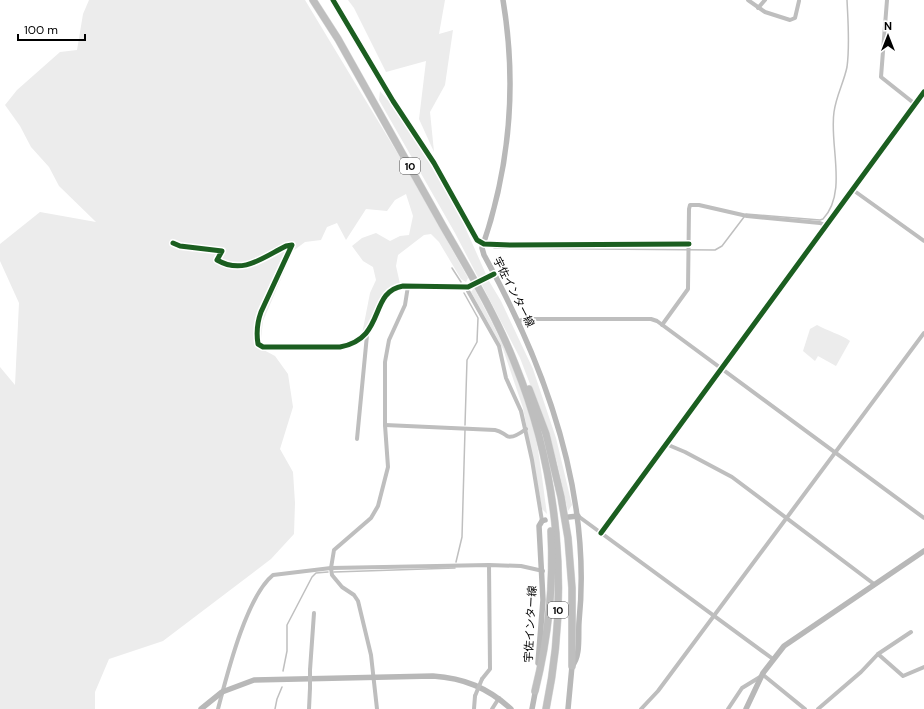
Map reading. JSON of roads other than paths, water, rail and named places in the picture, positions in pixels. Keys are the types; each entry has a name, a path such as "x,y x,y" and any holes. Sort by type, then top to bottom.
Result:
{"highway":[{"name":"10","path":"313,0 350,60 488,304 519,374 535,420 543,449 554,511 559,575 554,659 546,709"},
{"path":"502,335 511,348 534,401 546,434 561,497 571,571 572,666"},
{"path":"536,691 544,659 550,606 553,559 551,522 554,511"}],"main road":[{"name":"宇佐インター線","path":"503,0 510,57 508,144 498,193 482,248 484,255 519,321 539,370 553,412 578,516 582,580 576,661 572,666 568,709"},
{"path":"569,518 578,516"},
{"name":"宇佐インター線","path":"532,709 536,691 544,600 539,526 544,521"},
{"path":"746,709 761,675 773,659 792,640 924,551"},
{"path":"201,709 222,692 254,680 433,676 458,679 481,687 499,698 511,709"}],"street":[{"path":"333,0 393,101 434,163 476,240 484,244 689,244"},
{"path":"748,0 765,12 792,20 795,18 799,1"},
{"path":"758,8 765,0"},
{"path":"887,0 881,77 915,104"},
{"path":"601,533 924,92"},
{"path":"853,190 924,241"},
{"path":"662,325 688,289 688,208 692,205 747,216 822,223 827,226"},
{"path":"173,243 180,246 222,251 217,260 240,267 286,246 292,245 268,295 257,324 258,344 263,347 340,347 356,342 367,334"},
{"path":"488,278 494,274"},
{"path":"377,709 371,654 358,601 354,595 335,580 331,568 334,550 365,525 378,506 388,467 384,380 387,349 392,332 405,305 408,286"},
{"path":"357,439 367,334 386,296 393,289 408,286 470,286 471,297 498,346 506,378 521,411 526,429 544,521"},
{"path":"519,321 525,319 651,320 662,325 924,518"},
{"path":"640,709 655,695 923,335"},
{"path":"385,425 495,430 502,431 507,437 511,437 526,429"},
{"path":"666,444 727,474 874,584"},
{"path":"578,516 773,659"},
{"path":"474,709 475,696 482,679 490,669 489,565"},
{"path":"218,709 222,692 248,614 269,578 273,575 331,568 489,565 521,566 542,571"},
{"path":"309,709 314,613"},
{"path":"818,709 861,672 878,654 911,632"},
{"path":"878,654 901,676 924,667"},
{"path":"728,709 742,688 761,675 805,709"},
{"path":"492,709 499,698"}],"waterway":[{"path":"746,214 820,220 823,219 830,208 835,196 836,182 833,125 834,112 836,100 846,73 848,59 847,0"},
{"path":"494,248 715,250 722,246 744,217"},
{"path":"452,268 461,282"},
{"path":"464,293 478,318 477,342 467,360 465,425"},
{"path":"456,562 462,537 465,430"},
{"path":"334,572 455,568"},
{"path":"283,671 287,651 287,625 312,577 316,573 328,572"},
{"path":"275,709 282,687"}],"tunnel":[{"path":"476,284 488,278"}]}
